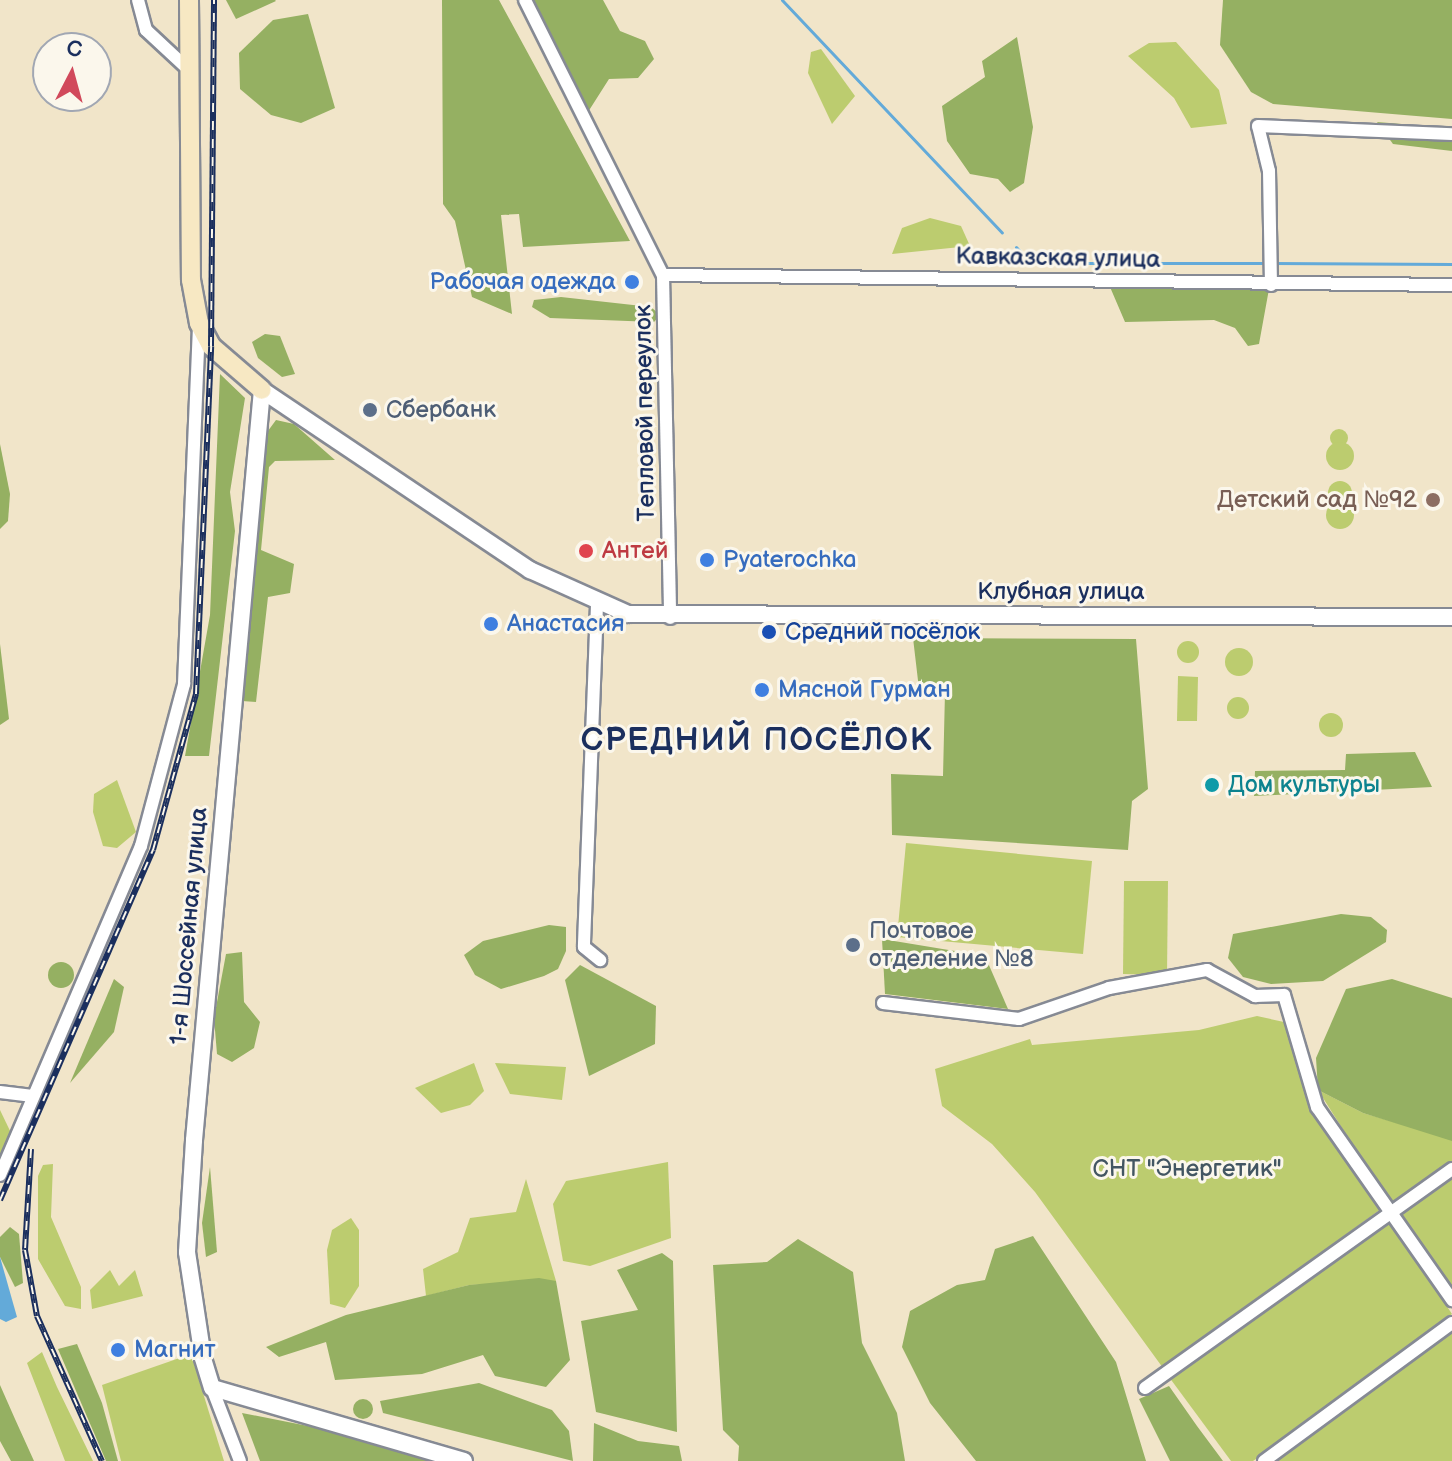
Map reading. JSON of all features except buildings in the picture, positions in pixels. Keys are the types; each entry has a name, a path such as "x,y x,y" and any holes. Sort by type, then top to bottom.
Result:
{"main road":[{"path":"189,0 191,280 199,323 211,346 262,390"}],"street":[{"path":"138,0 146,30 188,69"},
{"name":"Тепловой переулок","path":"525,0 663,275 670,618"},
{"path":"1271,280 1269,171 1258,126 1452,134"},
{"name":"Кавказская улица","path":"663,275 1271,280 1452,285"},
{"path":"0,1175 141,846 184,684 199,323"},
{"name":"Клубная улица","path":"262,390 470,533 597,605 670,618 1452,617"},
{"name":"1-я Шоссейная улица","path":"240,1461 212,1388 187,1252 262,390"},
{"path":"597,605 584,947 600,960"},
{"path":"883,1003 1019,1019 1109,988 1207,970 1255,996 1284,995 1317,1107 1452,1300"},
{"path":"0,1092 33,1096"},
{"path":"1145,1388 1389,1210 1452,1169"},
{"path":"1264,1461 1452,1323"},
{"path":"212,1388 464,1461"}],"green space":[{"path":"226,0 275,0 276,1 236,19"},
{"path":"442,0 499,0 630,241 523,247 519,214 501,215 512,314 472,297 455,221 443,204"},
{"path":"533,0 603,0 620,31 645,41 654,59 638,78 609,79 588,112"},
{"path":"1223,0 1452,0 1452,119 1273,104 1251,92 1220,45"},
{"path":"308,14 335,108 301,123 271,115 240,89 239,53 273,20"},
{"path":"1017,37 1033,127 1024,183 1010,192 998,179 970,174 947,141 942,106 985,77 982,61"},
{"path":"1176,42 1219,90 1227,124 1191,128 1174,98 1128,56 1149,43"},
{"path":"821,49 855,96 832,124 808,73 811,52"},
{"path":"1377,122 1452,128 1452,151 1393,144"},
{"path":"930,218 961,226 970,246 892,254 902,228"},
{"path":"1221,285 1269,289 1259,344 1248,346 1235,328 1214,320 1125,322 1110,287"},
{"path":"561,297 651,307 660,315 654,322 550,318 532,307 534,300"},
{"path":"265,334 280,336 295,374 282,377 258,358 252,342"},
{"path":"220,374 245,398 230,492 235,531 209,756 185,756 210,615"},
{"path":"276,420 294,424 335,460 275,461 269,467 261,550 294,564 290,593 268,597 256,702 242,701 265,435"},
{"path":"1339,429 1348,438 1339,447 1330,438"},
{"path":"1340,442 1350,446 1354,456 1350,466 1340,470 1330,466 1326,456 1330,446"},
{"path":"0,444 10,494 8,521 0,529"},
{"path":"1340,481 1351,488 1352,493 1345,504 1340,505 1329,498 1328,493 1335,482"},
{"path":"1340,501 1350,505 1354,515 1350,525 1340,529 1330,525 1326,515 1330,505"},
{"path":"913,638 1136,639 1148,789 1132,801 1128,850 892,835 891,774 943,776 945,692 919,689"},
{"path":"1188,641 1196,644 1199,652 1196,660 1188,663 1180,660 1177,652 1180,644"},
{"path":"0,644 9,719 0,725"},
{"path":"1239,648 1249,652 1253,662 1249,672 1239,676 1229,672 1225,662 1229,652"},
{"path":"1178,676 1198,677 1197,721 1177,721"},
{"path":"1238,697 1246,700 1249,708 1246,716 1238,719 1230,716 1227,708 1230,700"},
{"path":"1331,713 1342,720 1343,725 1336,736 1331,737 1320,730 1319,725 1326,714"},
{"path":"1415,752 1432,787 1254,796 1255,771 1345,770 1346,754"},
{"path":"117,780 136,832 117,848 103,846 93,812 94,794"},
{"path":"906,843 1092,861 1083,954 897,937"},
{"path":"1124,881 1168,881 1167,975 1123,974"},
{"path":"1341,914 1371,917 1387,930 1386,942 1323,981 1271,984 1243,977 1228,958 1233,934"},
{"path":"549,925 566,927 566,951 558,969 544,976 501,989 475,975 464,955 483,941"},
{"path":"882,939 985,956 1008,1009 885,994"},
{"path":"242,952 244,1002 260,1022 254,1048 232,1062 217,1054 214,1018 226,954"},
{"path":"61,962 70,966 74,975 70,984 61,988 52,984 48,975 52,966"},
{"path":"580,965 656,1006 655,1044 589,1076 565,980"},
{"path":"114,979 124,987 114,1032 70,1083"},
{"path":"1392,979 1452,998 1452,1141 1363,1113 1318,1090 1316,1058 1346,989"},
{"name":"СНТ \"Энергетик\"","path":"1257,1016 1284,1022 1310,1109 1381,1209 1163,1368 1035,1192 992,1144 942,1106 935,1069 1030,1039 1032,1045 1199,1030"},
{"path":"474,1063 484,1091 470,1105 441,1113 415,1088"},
{"path":"495,1063 566,1067 562,1100 510,1094"},
{"name":"СНТ \"Энергетик\"","path":"1318,1090 1363,1113 1452,1139 1452,1165 1390,1204"},
{"path":"0,1110 12,1135 0,1158"},
{"path":"668,1162 671,1238 590,1266 563,1261 553,1204 566,1181"},
{"path":"53,1164 51,1217 81,1287 81,1309 65,1306 38,1259 38,1176 43,1165"},
{"path":"210,1167 217,1252 206,1257 202,1223"},
{"path":"1452,1177 1452,1295 1398,1213"},
{"path":"526,1179 556,1281 469,1285 426,1296 423,1269 458,1252 470,1218 516,1212"},
{"path":"351,1218 359,1230 359,1286 345,1308 330,1304 327,1250 332,1230"},
{"path":"1388,1218 1452,1314 1253,1461 1231,1461 1169,1377"},
{"path":"10,1227 19,1234 23,1283 15,1287 0,1257 0,1237"},
{"path":"1033,1236 1116,1362 1146,1461 976,1461 930,1403 902,1347 910,1311 957,1285 985,1280 995,1249"},
{"path":"798,1239 853,1272 862,1343 897,1413 905,1461 738,1461 739,1446 723,1430 713,1265 767,1262"},
{"path":"662,1253 673,1261 677,1432 596,1412 581,1321 638,1310 617,1270"},
{"path":"110,1270 119,1286 135,1270 143,1296 92,1309 90,1290"},
{"path":"539,1278 556,1281 570,1360 546,1387 495,1376 483,1355 422,1374 335,1380 326,1342 279,1357 266,1347 346,1315 469,1285"},
{"path":"1452,1329 1452,1461 1269,1461"},
{"path":"77,1344 102,1403 118,1461 106,1461 58,1349"},
{"path":"42,1352 93,1461 65,1461 27,1363"},
{"path":"191,1354 224,1461 121,1461 102,1385"},
{"path":"479,1383 552,1410 569,1431 573,1461 383,1413 380,1401"},
{"path":"0,1385 34,1461 11,1461 0,1441"},
{"path":"1169,1386 1223,1461 1170,1461 1139,1399"},
{"path":"359,1399 367,1399 373,1409 367,1419 359,1419 353,1413 353,1405"},
{"path":"242,1413 308,1426 439,1461 260,1461"},
{"path":"594,1423 638,1441 679,1446 682,1461 593,1461"}],"water":[{"path":"0,1257 17,1317 6,1322 0,1319"}],"waterway":[{"path":"782,0 1002,233"},
{"path":"1016,247 1031,263 1265,263"},
{"path":"1272,263 1452,264"}],"railway":[{"path":"0,1200 153,850 196,694 211,346 214,0"},
{"path":"31,1149 25,1250 37,1316 102,1461"}],"place":[{"name":"Рабочая одежда","path":"632,282"},
{"name":"Сбербанк","path":"370,410"},
{"name":"Детский сад №92","path":"1433,500"},
{"name":"Антей","path":"586,551"},
{"name":"Pyaterochka","path":"707,560"},
{"name":"Анастасия","path":"491,624"},
{"name":"Средний посёлок","path":"769,632"},
{"name":"Мясной Гурман","path":"762,690"},
{"name":"Дом культуры","path":"1212,785"},
{"name":"Почтовое отделение №8","path":"853,945"},
{"name":"Магнит","path":"118,1350"}],"district":[{"name":"СРЕДНИЙ ПОСЁЛОК","path":"757,741"}]}
